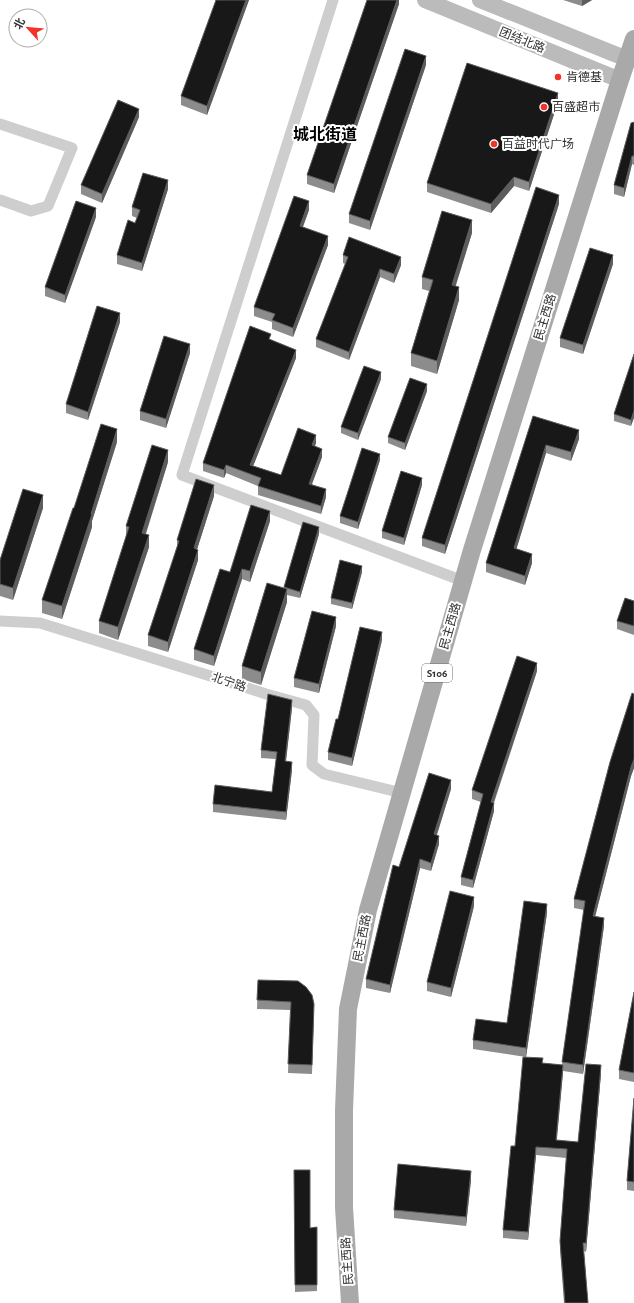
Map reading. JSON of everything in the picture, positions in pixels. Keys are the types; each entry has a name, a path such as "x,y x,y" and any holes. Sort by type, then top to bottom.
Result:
{"main road":[{"name":"团结北路","path":"425,0 627,83"},
{"name":"团结北路","path":"480,0 630,60"},
{"name":"S106","path":"630,60 634,39"},
{"name":"民主西路","path":"350,1303 344,1207 344,1110 348,1008 368,910 463,582 627,83 630,60"}],"street":[{"path":"333,0 182,475 463,582"},
{"path":"0,124 72,148 48,206 31,211 0,200"},
{"name":"北宁路","path":"0,621 40,623 220,678 266,694 306,705 314,715 312,765 324,774 402,793"}],"building":[{"path":"216,0 246,0 207,106 181,96"},
{"path":"367,0 397,0 334,184 307,175"},
{"path":"405,49 426,56 370,221 349,214"},
{"name":"百益时代广场","path":"467,63 558,93 529,182 514,177 491,204 427,183"},
{"path":"118,100 139,109 102,194 81,185"},
{"path":"634,122 634,156 632,156 624,188 614,185 631,123"},
{"path":"143,173 168,180 142,263 117,255 128,220 135,223 140,210 132,207"},
{"path":"536,187 559,195 445,545 422,538"},
{"path":"294,196 309,201 300,226 328,236 293,328 272,320 275,314 254,307"},
{"path":"76,201 96,208 65,295 45,287"},
{"path":"442,211 472,220 452,285 459,287 437,361 411,353 433,280 422,277"},
{"path":"349,237 401,257 394,274 380,269 349,352 316,339 348,257 343,255"},
{"path":"590,248 613,255 583,345 560,338"},
{"path":"97,306 120,313 88,412 66,404"},
{"path":"250,326 271,334 269,339 296,350 250,465 281,475 298,428 316,435 312,445 322,449 309,484 326,489 321,506 258,486 261,478 226,465 224,470 203,463"},
{"path":"164,336 190,344 166,419 140,411"},
{"path":"634,354 634,411 631,420 614,414"},
{"path":"364,366 381,372 358,433 341,427"},
{"path":"410,378 427,384 405,443 388,437"},
{"path":"533,416 579,430 571,452 546,445 514,548 532,554 525,576 486,563"},
{"path":"101,424 117,429 92,514 62,606 42,600"},
{"path":"152,445 168,450 142,533 149,535 118,627 99,621 129,527 126,526"},
{"path":"362,448 380,454 358,522 340,516"},
{"path":"401,471 422,478 404,538 382,531"},
{"path":"196,479 214,485 194,548 198,550 168,642 148,635 179,541 177,540"},
{"path":"23,489 43,495 13,588 0,584 0,560"},
{"path":"251,505 270,511 250,571 242,569 214,656 194,649 220,569 230,572"},
{"path":"303,522 319,527 300,592 284,587"},
{"path":"340,560 362,566 352,603 331,598"},
{"path":"267,583 287,589 261,672 242,666"},
{"path":"625,598 634,601 634,626 617,621"},
{"path":"312,611 336,617 319,684 294,678"},
{"path":"360,627 382,632 352,758 328,752 336,719 338,719"},
{"path":"517,656 537,663 491,802 494,803 473,880 461,877 483,794 472,790"},
{"path":"632,693 634,694 634,759 593,916 604,918 583,1065 562,1062 585,901 574,899 610,762"},
{"path":"268,694 292,700 285,761 292,762 286,812 213,804 215,785 272,792 277,752 261,750"},
{"path":"429,773 451,780 434,834 439,836 431,863 420,859 390,985 366,979 393,865 399,867"},
{"path":"450,891 474,897 451,988 427,982"},
{"path":"524,901 547,904 526,1048 473,1040 476,1019 507,1023"},
{"path":"258,980 298,981 306,987 312,995 314,1004 312,1065 288,1064 291,1002 257,1000"},
{"path":"634,992 634,1073 619,1070"},
{"path":"523,1057 543,1058 542,1063 563,1065 556,1140 578,1142 586,1064 601,1065 586,1243 583,1243 588,1303 565,1303 560,1241 567,1149 536,1147 528,1232 503,1230 511,1146 515,1146"},
{"path":"634,1098 634,1182 627,1181"},
{"path":"398,1164 471,1171 466,1217 394,1210"},
{"path":"294,1170 310,1170 310,1228 317,1227 317,1285 295,1285"}],"place":[{"name":"肯德基","path":"558,77"},
{"name":"百盛超市","path":"544,107"},
{"name":"百益时代广场","path":"494,144"}],"district":[{"name":"城北街道","path":"325,134"}]}
